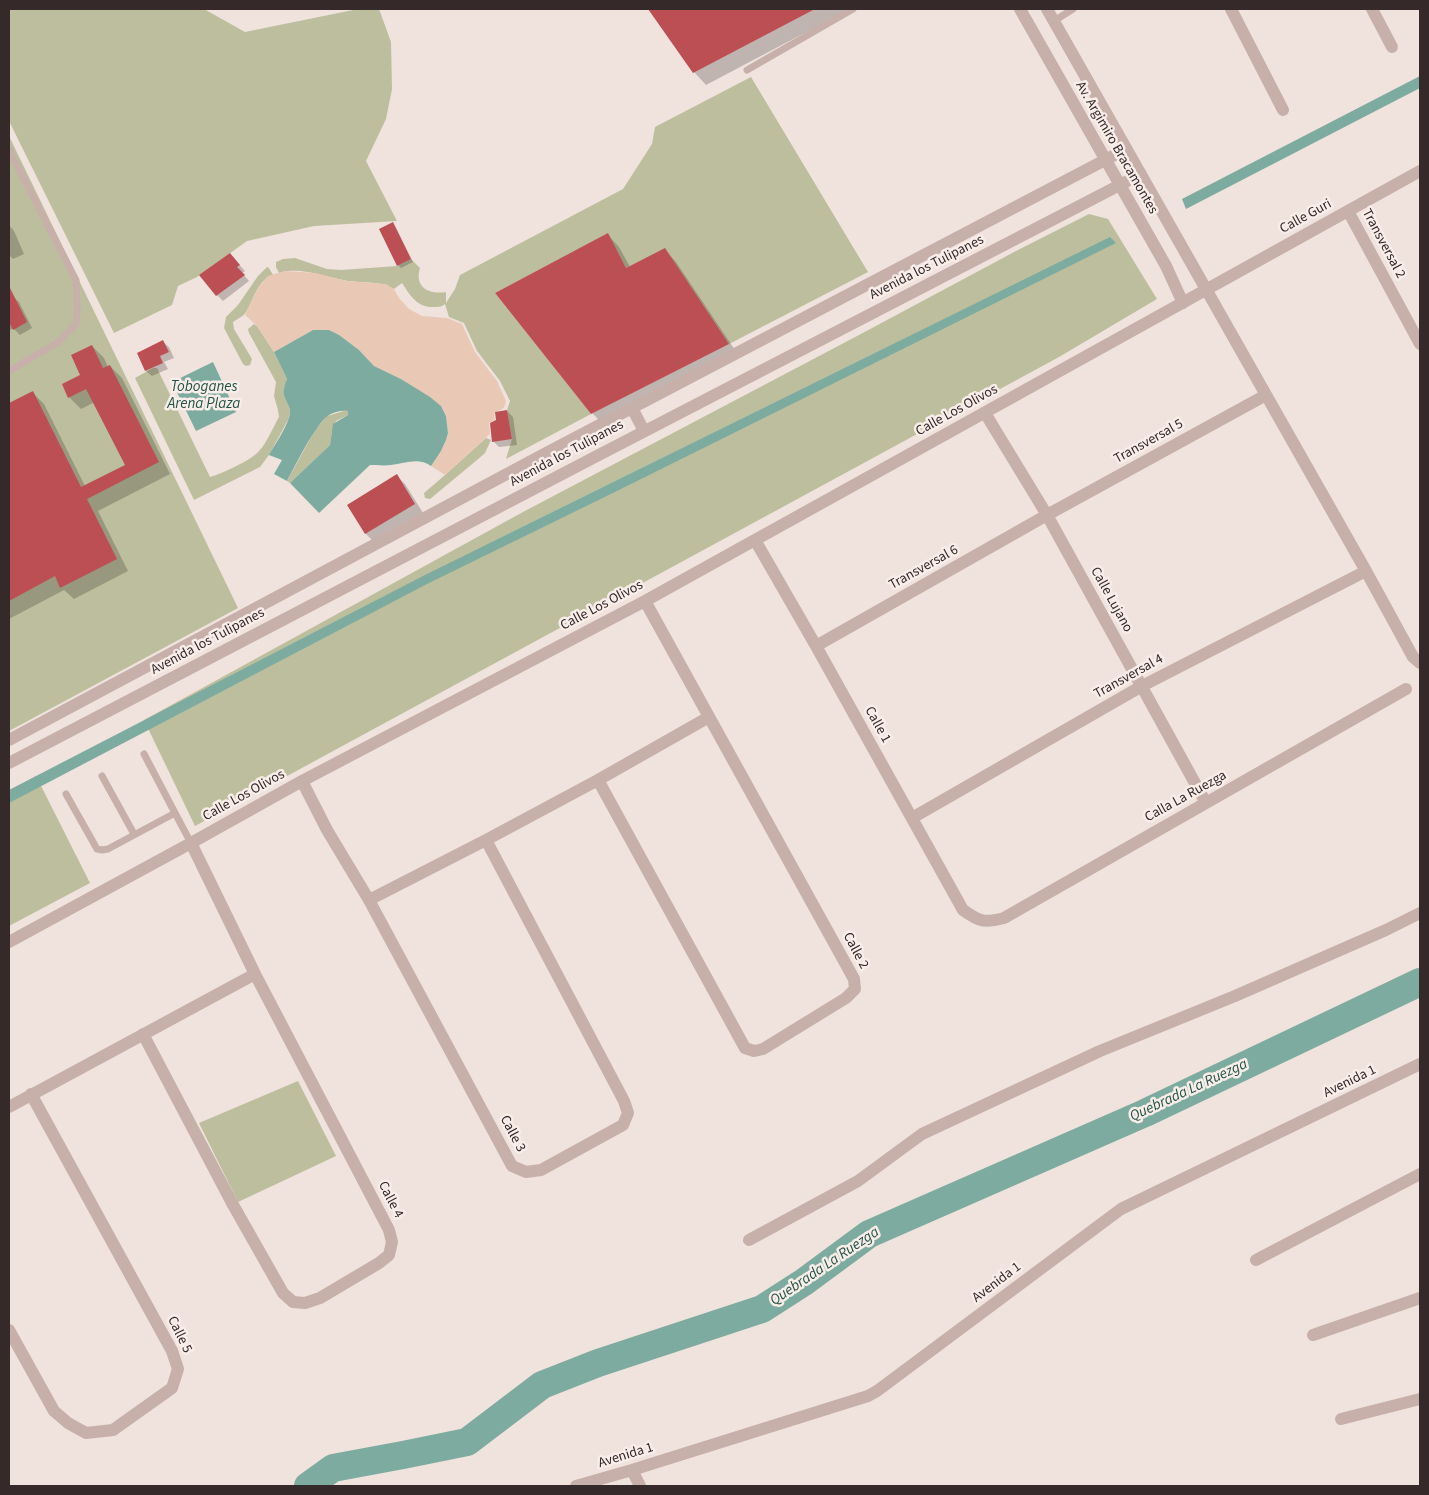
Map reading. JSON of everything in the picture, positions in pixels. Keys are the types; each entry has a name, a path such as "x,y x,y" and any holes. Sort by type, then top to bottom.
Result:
{"street":[{"name":"Av. Argimiro Bracamontes","path":"1020,9 1166,266 1183,303"},
{"path":"1047,9 1413,657 1420,662"},
{"path":"1230,9 1283,110"},
{"path":"1372,9 1392,47"},
{"name":"Avenida los Tulipanes","path":"9,740 632,408 1126,149"},
{"name":"Calle Guri","path":"1206,290 1420,171"},
{"name":"Avenida los Tulipanes","path":"9,763 1141,174"},
{"name":"Transversal 2","path":"1348,211 1420,344"},
{"name":"Calle Los Olivos","path":"9,942 302,780 645,601 1206,290"},
{"name":"Transversal 5","path":"1047,515 1266,395"},
{"path":"632,408 644,431"},
{"name":"Calle Lujano","path":"985,413 1047,515 1206,804"},
{"name":"Transversal 6","path":"816,646 1047,515"},
{"name":"Calle 1","path":"755,540 963,910 977,920"},
{"name":"Transversal 4","path":"912,818 1142,686 1366,571"},
{"name":"Calle 2","path":"598,780 745,1048 763,1049 846,998 855,989 854,979 645,601"},
{"name":"Calla La Ruezga","path":"977,920 990,921 1004,918 1406,689"},
{"path":"370,900 598,780 709,717"},
{"name":"Calle 3","path":"302,780 327,830 370,900 512,1166 526,1172 541,1170 623,1125 628,1113 624,1101 486,840"},
{"name":"Calle 4","path":"143,1034 232,1203 283,1293 293,1302 304,1302 320,1298 379,1263 389,1255 392,1242 389,1230 256,974 191,843"},
{"path":"749,1240 858,1181 922,1134 1100,1051 1252,988 1386,930 1420,913"},
{"path":"9,1107 256,974"},
{"name":"Avenida 1","path":"576,1486 868,1396 878,1391 1121,1209 1420,1064"},
{"name":"Calle 5","path":"9,1330 54,1411 68,1423 86,1432 113,1430 172,1388 178,1369 172,1351 31,1094"},
{"path":"1256,1260 1420,1174"},
{"path":"1312,1335 1420,1298"},
{"path":"1341,1419 1420,1399"},
{"path":"632,1470 640,1486"}],"lane":[{"path":"747,70 853,9"},
{"path":"1054,21 1073,9"},
{"path":"9,150 76,280 77,311 76,324 57,342 9,371"},
{"path":"144,754 191,843"},
{"path":"102,776 134,834"},
{"path":"66,794 97,849 102,850 108,849 175,813"}],"green space":[{"path":"9,9 204,9 245,32 358,9 379,9 391,42 392,89 386,119 366,161 397,221 314,226 247,241 197,277 178,286 172,305 114,333 9,121"},
{"path":"751,77 868,272 729,344 665,249 626,268 608,234 495,293 591,414 506,459 512,439 507,410 510,401 500,381 477,351 464,323 449,317 445,304 437,307 423,305 415,300 402,283 394,289 378,283 348,281 305,272 287,271 279,273 276,267 276,262 295,258 327,269 341,270 397,266 411,259 420,268 419,280 421,285 429,291 446,292 446,303 455,289 460,275 623,189 652,144 655,127"},
{"path":"9,136 238,608 9,731"},
{"path":"1089,214 1108,219 1157,299 1059,357 195,826 144,720 523,512"},
{"path":"267,267 273,275 263,281 245,314 233,322 234,329 252,359 250,365 246,366 243,364 224,328 226,317 238,305 258,276"},
{"path":"254,324 274,352 287,379 284,391 290,412 288,420 269,455 260,467 194,500 135,378 153,368 157,368 210,477 228,470 255,455 262,448 279,417 274,396 276,382 249,333 248,329"},
{"path":"348,411 348,415 336,421 330,445 290,483 287,481 315,430 327,416"},
{"path":"486,438 491,440 485,453 430,499 425,498 424,493"},
{"path":"36,776 90,883 9,926 9,792"},
{"path":"298,1081 336,1156 238,1202 199,1123"}],"sand":[{"path":"285,271 316,273 346,281 386,284 394,289 409,309 422,316 447,318 462,324 475,352 497,381 506,401 504,408 494,413 495,420 489,423 490,434 445,475 431,466 441,451 448,433 446,416 441,406 401,379 374,366 359,350 329,330 313,330 274,352 257,326 245,315 258,288 268,276"}],"water":[{"path":"1420,76 1420,88 1186,209 1182,199"},
{"path":"1110,237 1116,243 427,584 9,803 9,790 423,576"},
{"path":"313,330 329,330 339,335 359,350 374,366 401,379 430,397 441,406 446,416 448,433 441,451 431,466 417,461 388,465 370,465 319,513 290,483 330,445 333,424 348,415 348,411 333,413 324,420 306,445 287,481 274,474 282,460 269,455 284,428 290,412 284,393 287,379 274,352"},
{"name":"Toboganes Arena Plaza","path":"213,362 236,412 196,431 172,382"}],"building":[{"path":"648,9 815,9 693,73"},
{"path":"393,222 411,259 397,266 379,229"},
{"path":"608,233 626,268 665,248 729,344 591,414 495,293"},
{"path":"230,253 240,265 237,267 245,275 216,296 199,275"},
{"path":"9,286 27,322 13,330 9,322"},
{"path":"163,340 169,352 160,356 163,363 145,371 137,353"},
{"path":"92,345 103,368 110,365 159,462 87,499 117,559 60,588 55,576 9,601 9,403 33,391 81,487 125,465 86,389 68,398 62,384 80,375 71,355"},
{"path":"507,410 512,439 492,442 490,423 496,420 495,412"},
{"path":"397,474 415,504 365,534 347,505"}],"waterway":[{"name":"Quebrada La Ruezga","path":"308,1486 333,1468 467,1442 542,1385 598,1363 762,1309 804,1282 869,1234 1145,1113 1420,982"}]}
